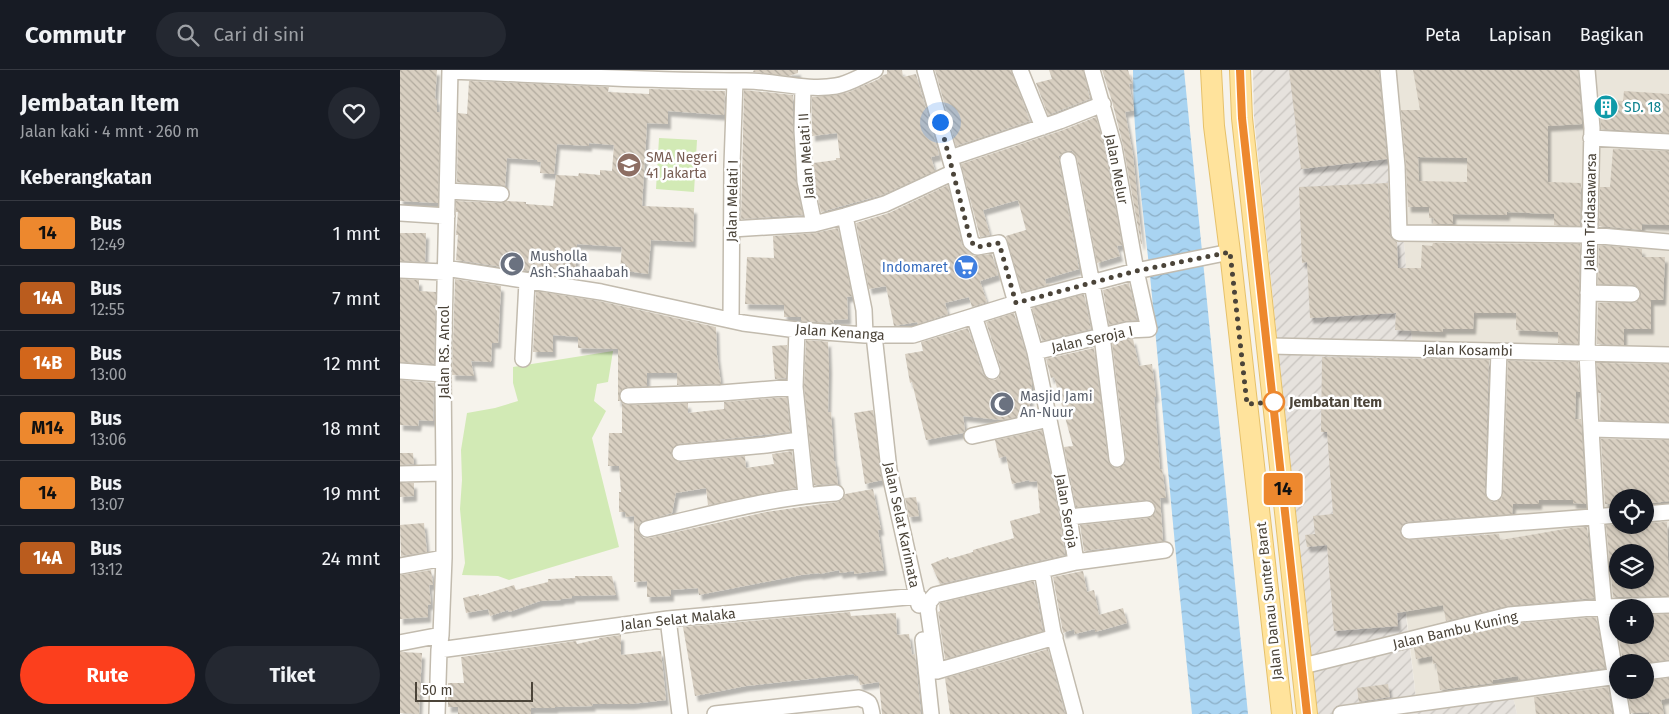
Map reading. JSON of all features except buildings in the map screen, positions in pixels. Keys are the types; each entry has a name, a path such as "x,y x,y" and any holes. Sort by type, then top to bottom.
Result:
{"main road":[{"name":"Jalan Danau Sunter Barat","path":"1211,70 1222,254 1282,714"},
{"name":"Jalan Danau Sunter Barat","path":"1240,70 1242,118 1307,714"}],"street":[{"path":"450,70 743,77 803,87 838,86 875,70"},
{"name":"Jalan RS. Ancol","path":"438,714 444,558 443,374 450,70"},
{"path":"924,70 952,165"},
{"path":"1020,70 1043,127"},
{"name":"Jalan Melur","path":"1092,70 1114,147 1141,270 1148,328"},
{"path":"1388,70 1397,166 1398,233 1588,235 1669,242"},
{"name":"Jalan Tridasawarsa","path":"1588,70 1591,138 1587,354 1596,517 1604,607 1612,654"},
{"name":"Jalan Melati I","path":"731,320 732,229 743,77"},
{"name":"Jalan Melati II","path":"803,87 802,130 805,181 814,224"},
{"path":"732,229 814,224 885,204 952,165 1103,104"},
{"path":"1591,138 1669,142"},
{"path":"1068,160 1102,336 1117,459"},
{"name":"Jalan Seroja","path":"952,165 971,242 977,247 999,243 1035,352 1069,517 1076,562 935,595 929,602 928,609 937,671 1055,637"},
{"path":"448,191 501,194"},
{"path":"400,213 447,216"},
{"path":"845,216 869,335"},
{"name":"Jalan Kenanga","path":"400,270 445,270 601,292 731,320 798,330 869,335 913,335 1091,283 1141,270 1222,254"},
{"path":"522,359 527,282"},
{"path":"1588,293 1632,294"},
{"path":"974,316 992,371"},
{"name":"Jalan Seroja I","path":"1035,352 1127,330 1148,328"},
{"path":"798,330 794,387 806,495"},
{"name":"Jalan Selat Karimata","path":"869,335 889,470 918,596 931,714"},
{"name":"Jalan Kosambi","path":"1267,346 1669,355"},
{"path":"1494,493 1499,351"},
{"path":"400,372 443,374"},
{"path":"628,396 721,393 794,387"},
{"path":"972,436 1049,420"},
{"path":"1591,429 1669,431"},
{"path":"680,453 766,446 799,440"},
{"path":"400,474 444,473"},
{"path":"646,530 756,504 806,495 836,493"},
{"path":"1069,517 1148,509"},
{"path":"1654,513 1669,512"},
{"path":"1408,532 1609,516"},
{"path":"1076,562 1165,550"},
{"path":"400,566 444,558"},
{"path":"1042,571 1055,637 1075,714"},
{"name":"Jalan Selat Malaka","path":"440,642 918,596"},
{"name":"Jalan Bambu Kuning","path":"1303,666 1509,615 1604,607 1669,605"},
{"path":"668,619 680,714"},
{"path":"400,643 440,642"},
{"path":"1654,671 1669,669"},
{"path":"1342,714 1609,677"},
{"path":"715,714 859,698 871,704 872,714"},
{"name":"Jalan Tridasawarsa","path":"1620,699 1622,714"}],"shaded area":[{"path":"1253,70 1390,70 1412,343 1504,367 1482,552 1399,558 1417,707 1512,693 1517,714 1316,714 1254,117"},
{"path":"1390,70 1669,70 1669,714 1517,714 1512,693 1417,707 1400,558 1483,552 1504,367 1412,343"}],"green space":[{"path":"659,138 697,140 694,192 656,189"},
{"path":"613,351 608,382 597,384 594,401 606,411 592,438 619,547 509,580 498,576 462,575 465,563 460,509 462,480 461,450 467,413 495,408 518,401 513,383 513,367"}],"water":[{"path":"1133,70 1184,70 1248,714 1192,714 1137,155"}],"bus line":[{"name":"14","path":"1240,70 1242,118 1286,507 1307,714"}],"place":[{"name":"SD. 18","path":"1606,107"},
{"name":"SMA Negeri 41 Jakarta","path":"629,165"},
{"name":"Musholla Ash-Shahaabah","path":"512,264"},
{"name":"Indomaret","path":"966,267"},
{"name":"Jembatan Item","path":"1274,402"},
{"name":"Masjid Jami An-Nuur","path":"1002,404"}],"route":[{"path":"940,122 971,242 977,247 1000,244 1016,303 1136,271 1230,252 1247,404 1274,402"}]}
